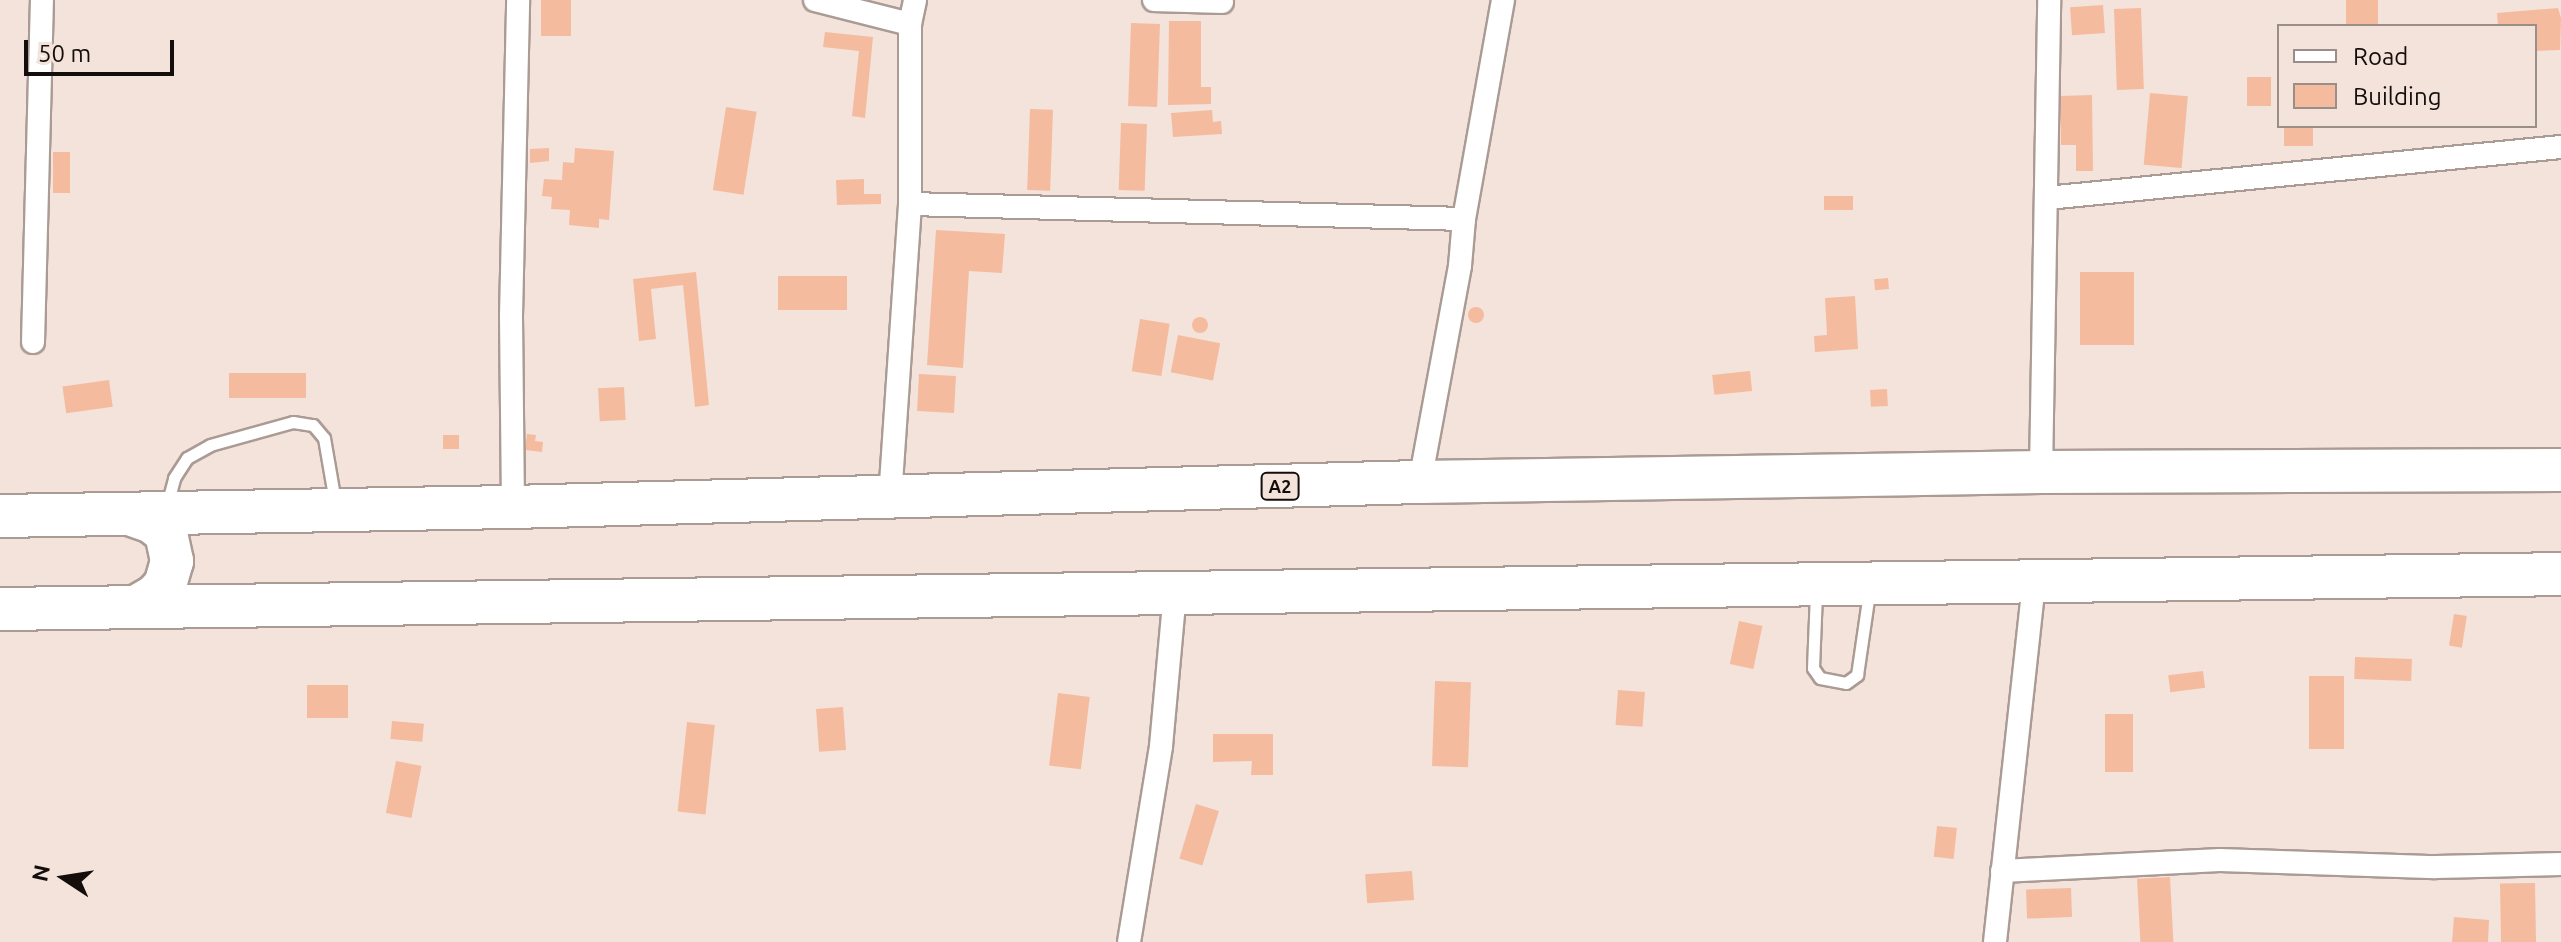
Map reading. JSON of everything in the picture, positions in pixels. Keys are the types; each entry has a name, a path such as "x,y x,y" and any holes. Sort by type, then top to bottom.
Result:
{"highway":[{"name":"A2","path":"0,516 890,498 1420,482 2041,472 2561,470"},
{"path":"136,607 155,596 165,585 172,561 166,533 152,522 148,514"},
{"path":"0,609 2561,574"}],"street":[{"path":"33,342 42,0"},
{"path":"513,507 511,316 518,0"},
{"path":"815,0 910,24"},
{"path":"890,498 910,204 910,24 915,0"},
{"path":"1154,0 1222,2"},
{"path":"1420,482 1460,266 1464,219 1503,0"},
{"path":"2041,472 2049,0"},
{"path":"2047,198 2561,147"},
{"path":"910,204 1464,219"},
{"path":"1995,942 2034,582"},
{"path":"1129,942 1161,746 1175,592"},
{"path":"2002,871 2220,860 2436,867 2561,864"}],"lane":[{"path":"148,514 187,458 210,445 293,422 313,425 324,438 336,510"},
{"path":"1816,585 1813,668 1820,678 1846,683 1857,675 1871,584"}],"building":[{"path":"541,0 571,0 571,36 541,36"},
{"path":"2346,0 2378,0 2378,24 2346,24"},
{"path":"2103,5 2105,33 2072,35 2070,7"},
{"path":"2141,8 2144,89 2117,90 2114,9"},
{"path":"2558,8 2561,18 2560,50 2537,51 2537,24 2498,24 2497,13"},
{"path":"1169,21 1201,21 1201,87 1211,87 1211,104 1168,105"},
{"path":"1131,23 1160,24 1157,107 1128,106"},
{"path":"825,32 873,37 865,118 852,116 859,51 823,47"},
{"path":"2247,77 2271,77 2271,106 2247,106"},
{"path":"2150,93 2188,96 2182,168 2144,165"},
{"path":"2092,95 2093,171 2076,171 2076,145 2061,145 2060,96"},
{"path":"726,107 757,112 743,195 713,190"},
{"path":"1030,109 1053,110 1050,191 1027,190"},
{"path":"1212,110 1213,122 1221,121 1222,134 1173,137 1171,113"},
{"path":"1121,123 1147,124 1145,191 1119,190"},
{"path":"2284,128 2313,128 2313,146 2284,146"},
{"path":"549,148 549,161 530,163 530,149"},
{"path":"575,148 614,151 609,220 599,219 599,228 569,225 570,210 551,209 552,197 542,196 544,179 562,180 563,162 574,163"},
{"path":"53,152 70,152 70,193 53,193"},
{"path":"864,179 864,194 881,194 881,204 837,205 836,180"},
{"path":"1824,196 1853,196 1853,210 1824,210"},
{"path":"936,230 1005,234 1002,273 969,271 963,368 927,365"},
{"path":"696,272 709,405 695,407 683,285 651,289 656,339 639,341 633,279"},
{"path":"2080,272 2134,272 2134,345 2080,345"},
{"path":"778,276 847,276 847,310 778,310"},
{"path":"1888,278 1889,289 1875,290 1874,279"},
{"path":"1855,296 1858,349 1815,352 1814,336 1827,335 1825,298"},
{"path":"1476,307 1482,309 1482,321 1476,323 1470,321 1468,315 1470,309"},
{"path":"1197,317 1203,317 1208,325 1206,331 1197,333 1192,328 1192,322"},
{"path":"1140,319 1170,324 1161,376 1132,371"},
{"path":"1178,335 1220,343 1213,381 1171,372"},
{"path":"1750,371 1752,391 1714,395 1712,375"},
{"path":"229,373 306,373 306,398 229,398"},
{"path":"919,374 956,376 954,413 917,411"},
{"path":"109,380 113,407 66,413 62,387"},
{"path":"624,387 626,420 600,421 598,388"},
{"path":"1887,389 1888,406 1871,407 1870,390"},
{"path":"527,434 536,435 535,441 543,442 542,452 525,450"},
{"path":"443,435 459,435 459,449 443,449"},
{"path":"2454,614 2467,616 2462,648 2449,646"},
{"path":"1739,621 1762,626 1753,669 1730,664"},
{"path":"2355,657 2412,659 2411,681 2354,679"},
{"path":"2203,671 2205,688 2170,692 2168,675"},
{"path":"2309,676 2344,676 2344,749 2309,749"},
{"path":"1435,681 1471,682 1468,767 1432,766"},
{"path":"307,685 348,685 348,718 307,718"},
{"path":"1618,690 1645,692 1642,727 1616,725"},
{"path":"1058,693 1090,697 1081,769 1049,765"},
{"path":"843,707 846,750 819,752 816,709"},
{"path":"2105,714 2133,714 2133,772 2105,772"},
{"path":"392,721 424,724 422,742 390,739"},
{"path":"687,722 715,725 705,814 678,812"},
{"path":"1213,734 1273,734 1273,775 1251,775 1252,761 1213,762"},
{"path":"396,761 422,766 411,818 386,813"},
{"path":"1196,804 1219,811 1202,866 1179,859"},
{"path":"1937,826 1957,828 1954,859 1934,857"},
{"path":"1412,871 1414,900 1367,903 1365,874"},
{"path":"2170,877 2173,942 2140,942 2137,879"},
{"path":"2535,883 2536,942 2501,942 2500,884"},
{"path":"2071,888 2072,917 2027,919 2026,890"},
{"path":"2454,917 2489,920 2488,942 2452,942"}]}
